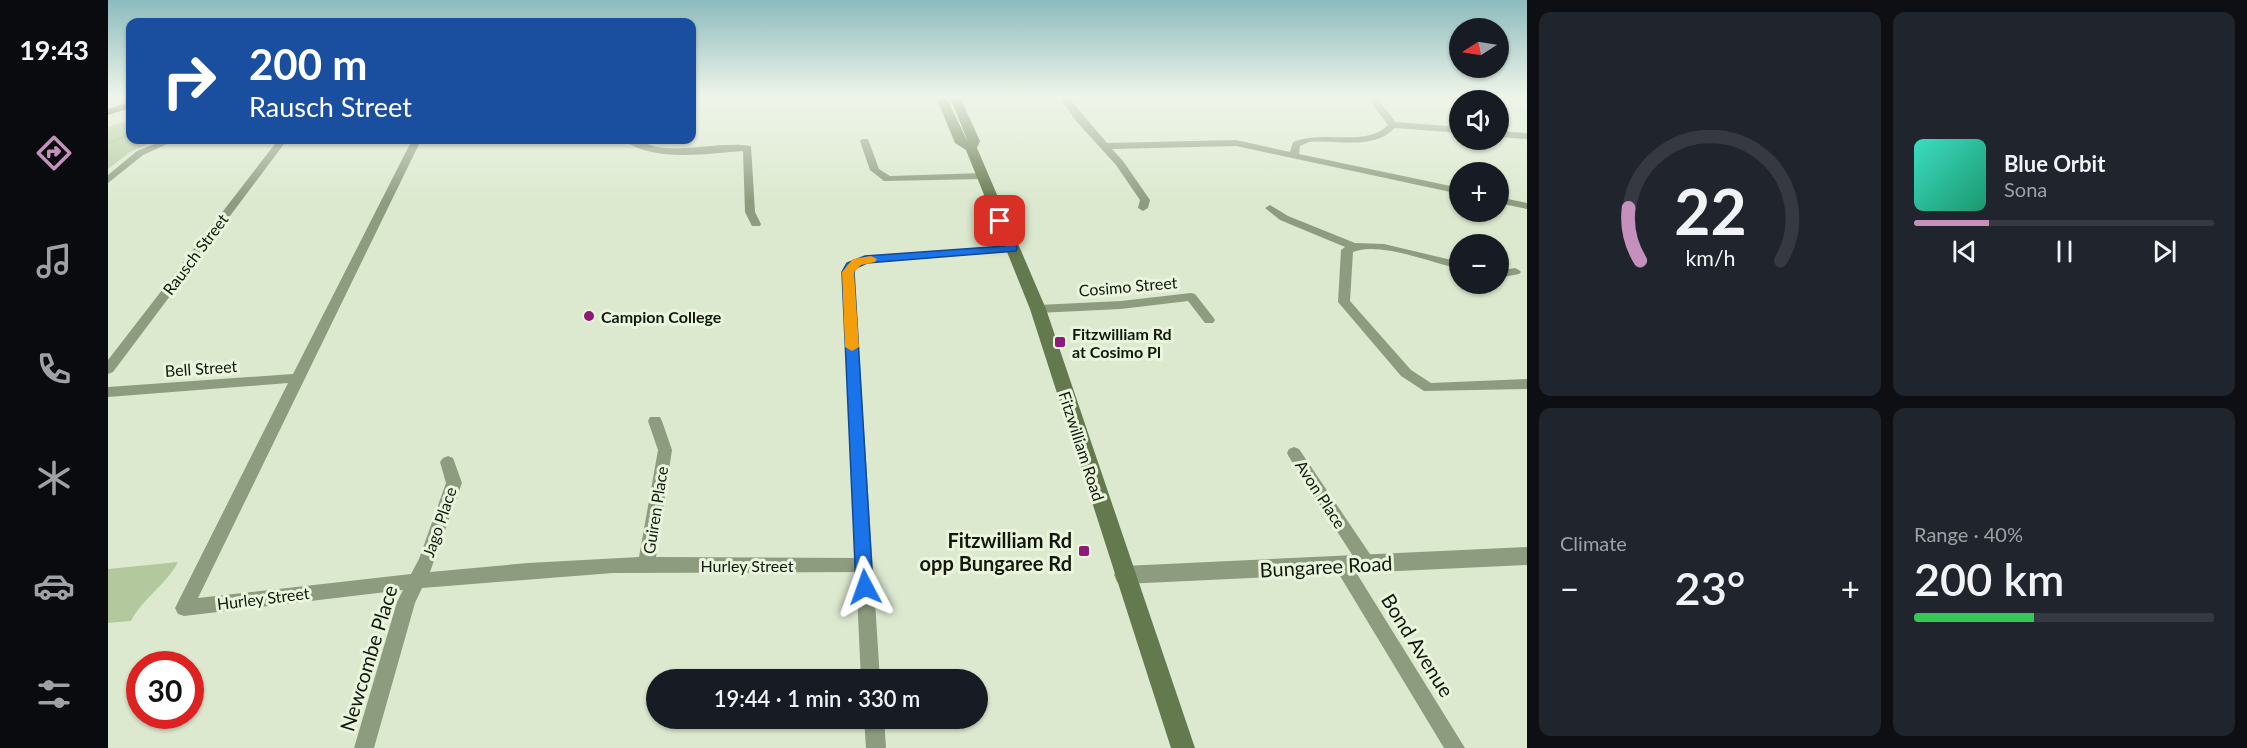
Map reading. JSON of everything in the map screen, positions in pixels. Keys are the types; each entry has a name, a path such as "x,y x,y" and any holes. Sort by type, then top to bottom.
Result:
{"main road":[{"name":"Fitzwilliam Road","path":"956,132 961,143 971,148 1038,309 1183,748"},
{"name":"Fitzwilliam Road","path":"970,132 974,141 971,148"}],"street":[{"path":"1092,132 1106,146 1144,200 1143,208"},
{"path":"1294,155 1296,144 1300,141 1378,137 1386,132"},
{"path":"1509,135 1527,136"},
{"path":"865,141 875,170 888,178 982,176"},
{"path":"1106,146 1221,142 1256,146 1449,189"},
{"path":"108,180 132,158 161,144"},
{"name":"Rausch Street","path":"108,369 279,144"},
{"name":"Hurley Street","path":"414,144 184,608 416,580 646,564 863,565"},
{"path":"636,144 644,148 660,150 748,148 750,212 756,224"},
{"path":"1509,202 1527,206"},
{"path":"1270,208 1284,218 1352,246 1371,245 1449,263"},
{"path":"1352,246 1347,250 1344,302 1406,373 1429,388 1527,384"},
{"path":"870,669 848,272 851,266 865,260 1012,248"},
{"path":"1509,273 1515,272"},
{"name":"Cosimo Street","path":"1038,309 1121,305 1191,297 1209,320"},
{"name":"Bell Street","path":"108,392 297,378"},
{"name":"Guiren Place","path":"646,564 665,450 655,422"},
{"name":"Avon Place","path":"1294,453 1368,565"},
{"name":"Jago Place","path":"416,580 427,560 454,483 448,462"},
{"name":"Bungaree Road","path":"1124,575 1527,556"},
{"name":"Bond Avenue","path":"1343,566 1455,748"},
{"name":"Newcombe Place","path":"364,748 406,602 416,580"},
{"path":"875,729 876,748"}],"green space":[{"path":"108,132 126,132 126,144 148,144 130,152 108,169"},
{"path":"178,562 131,621 108,623 108,569"}],"waterway":[{"path":"108,143 126,136"}],"slow traffic":[{"path":"852,347 848,272 857,262 871,259"}],"place":[{"name":"Campion College","path":"589,316"},
{"name":"Fitzwilliam Rd at Cosimo Pl","path":"1060,342"},
{"name":"Fitzwilliam Rd opp Bungaree Rd","path":"1084,551"}],"route":[{"path":"865,587 848,272 851,266 865,260 1012,248 1000,221"}]}
